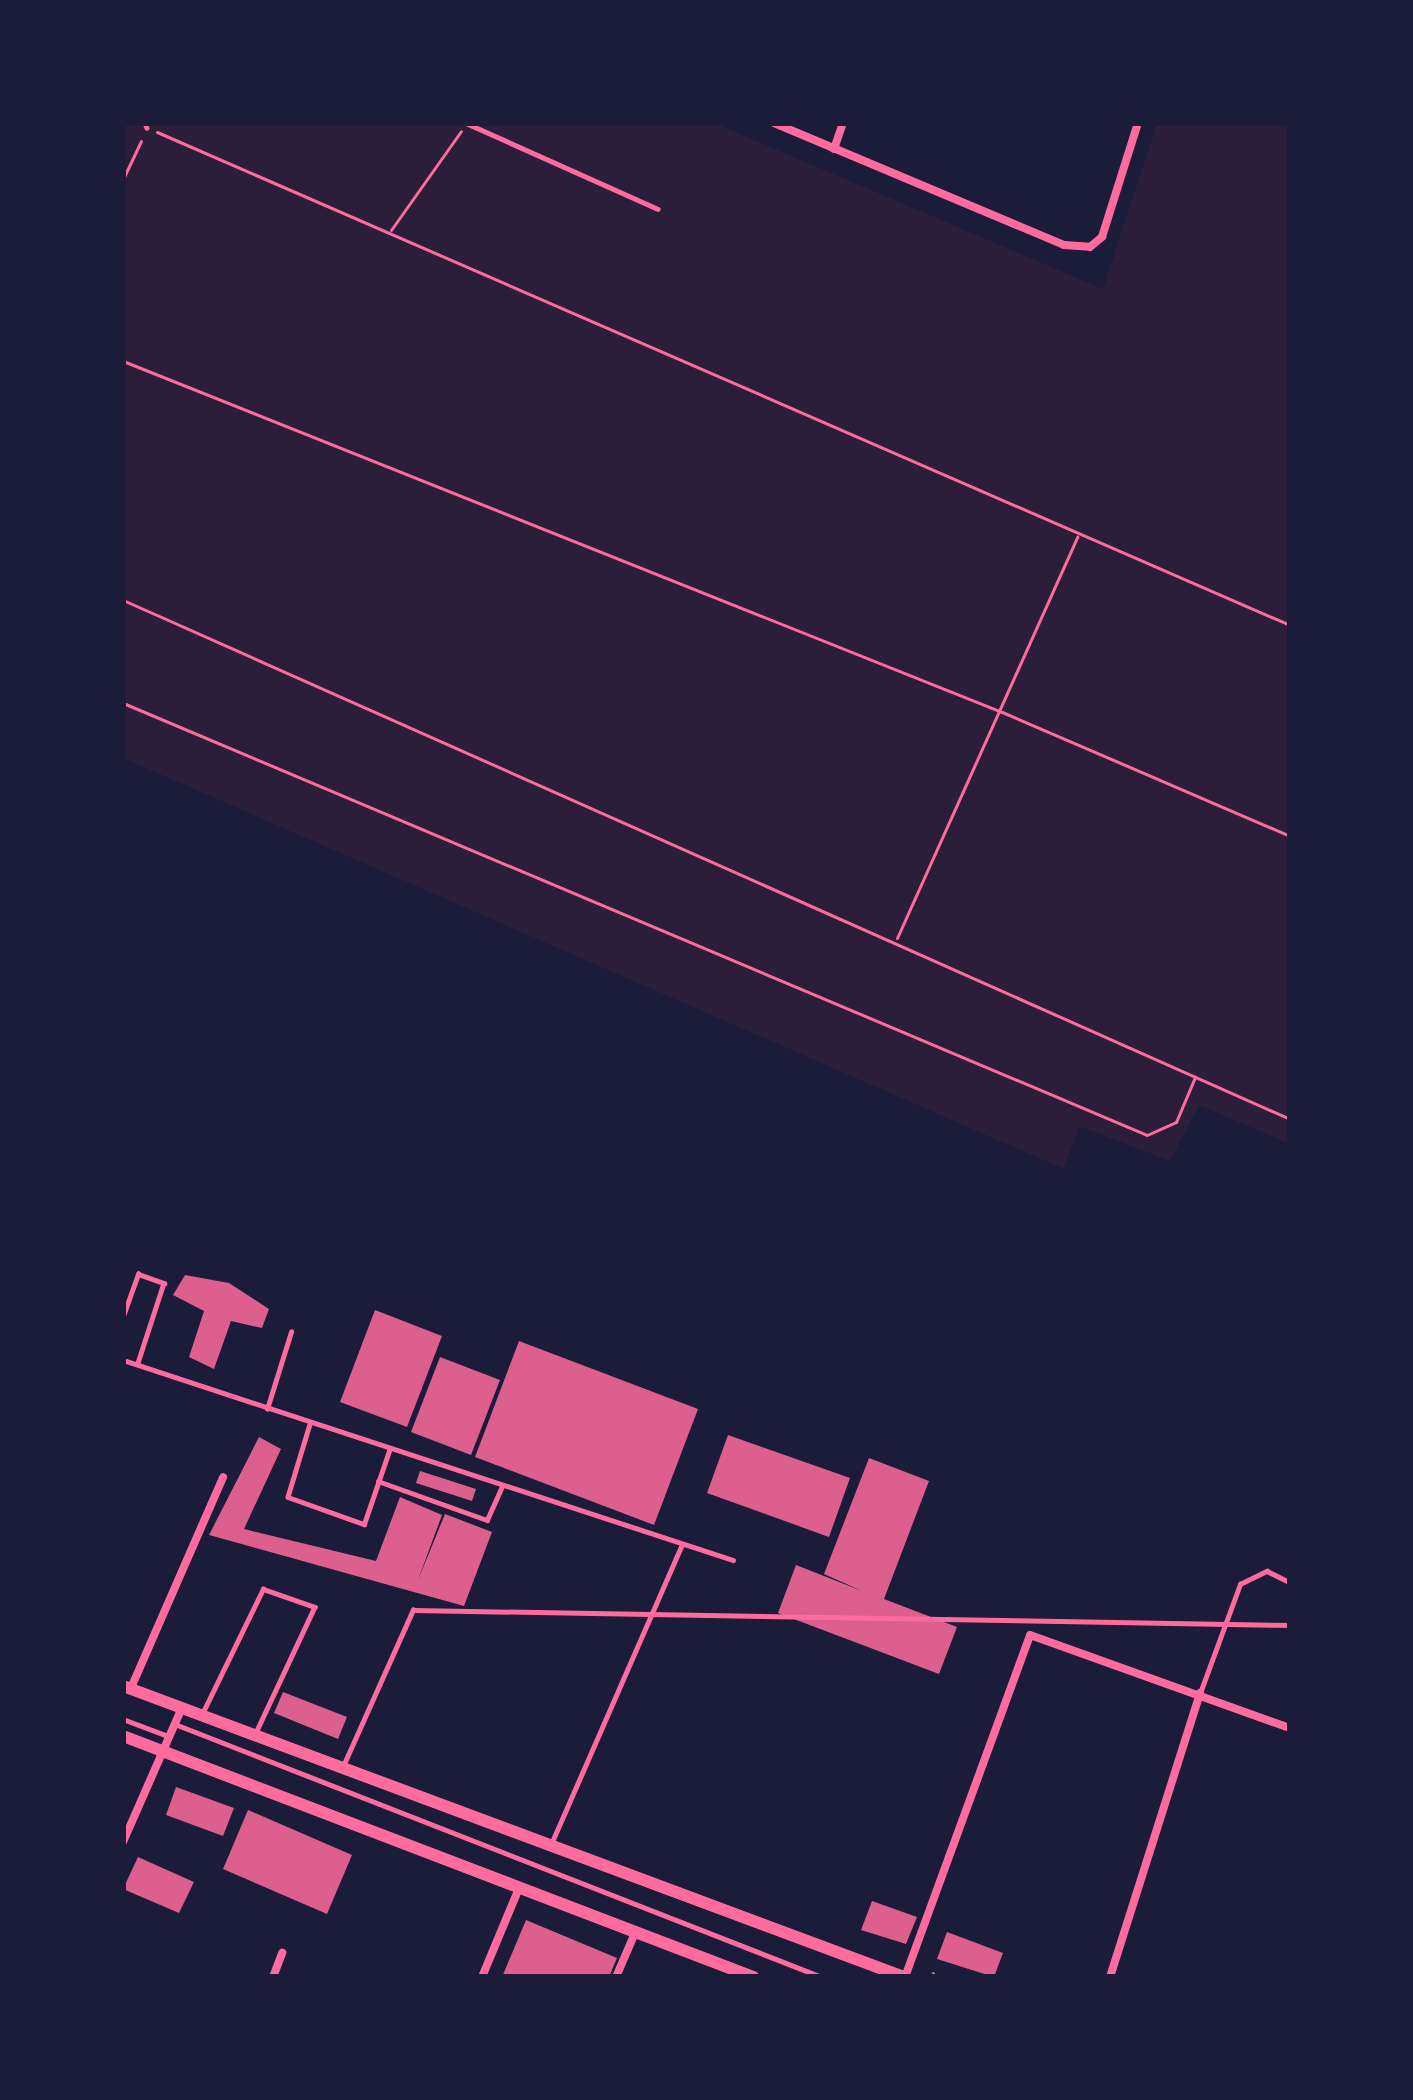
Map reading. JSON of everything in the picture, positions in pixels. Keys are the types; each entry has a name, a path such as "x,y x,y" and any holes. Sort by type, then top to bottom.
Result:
{"main road":[{"path":"126,1688 178,1717 200,1717 904,1977"},
{"path":"123,1736 753,1977"}],"street":[{"path":"774,123 1064,245 1090,247 1102,237 1138,123"},
{"path":"834,148 843,123"},
{"path":"126,1688 224,1478"},
{"path":"904,1977 1030,1636 1290,1728"},
{"path":"1110,1977 1200,1693"},
{"path":"123,1842 178,1717"},
{"path":"482,1977 519,1888"},
{"path":"616,1977 634,1933"},
{"path":"273,1977 282,1953"}],"lane":[{"path":"466,124 658,209"},
{"path":"123,1316 138,1274 164,1283 137,1365"},
{"path":"267,1409 291,1332"},
{"path":"123,1360 733,1560"},
{"path":"310,1424 288,1497 364,1524 389,1451"},
{"path":"379,1481 488,1520 502,1487"},
{"path":"549,1846 682,1544"},
{"path":"1200,1693 1240,1584 1267,1571 1290,1582"},
{"path":"200,1717 262,1589 315,1607 254,1737"},
{"path":"341,1769 413,1610 1290,1625"},
{"path":"178,1717 822,1977"},
{"path":"123,1719 170,1736"}],"path":[{"path":"391,230 466,124"},
{"path":"123,179 146,126 1290,625"},
{"path":"123,361 1002,712 1290,836"},
{"path":"897,938 1078,535"},
{"path":"123,600 897,938 1290,1119"},
{"path":"123,703 1147,1135 1176,1122 1196,1076"}],"shaded area":[{"path":"123,123 714,123 1103,289 1157,123 1290,123 1290,1144 1199,1105 1170,1161 1079,1126 1064,1169 123,758"}],"building":[{"path":"185,1275 229,1283 269,1309 262,1328 231,1321 214,1369 189,1357 204,1311 173,1295"},
{"path":"375,1310 442,1336 407,1427 340,1402"},
{"path":"519,1341 698,1409 654,1525 475,1457"},
{"path":"440,1357 500,1380 471,1455 411,1432"},
{"path":"728,1435 850,1478 829,1537 707,1493"},
{"path":"259,1437 281,1449 244,1529 376,1561 400,1497 442,1515 418,1580 445,1514 492,1532 464,1606 209,1535"},
{"path":"869,1458 929,1481 884,1599 957,1627 939,1674 778,1613 796,1565 862,1591 824,1574"},
{"path":"420,1471 476,1489 472,1501 416,1483"},
{"path":"283,1692 347,1717 338,1739 274,1713"},
{"path":"176,1787 234,1808 223,1836 166,1815"},
{"path":"248,1810 352,1855 327,1914 223,1869"},
{"path":"138,1857 194,1882 179,1913 123,1889"},
{"path":"872,1901 917,1917 906,1944 861,1930"},
{"path":"526,1920 617,1958 609,1977 502,1977"},
{"path":"947,1932 1003,1953 994,1977 937,1959"}]}
